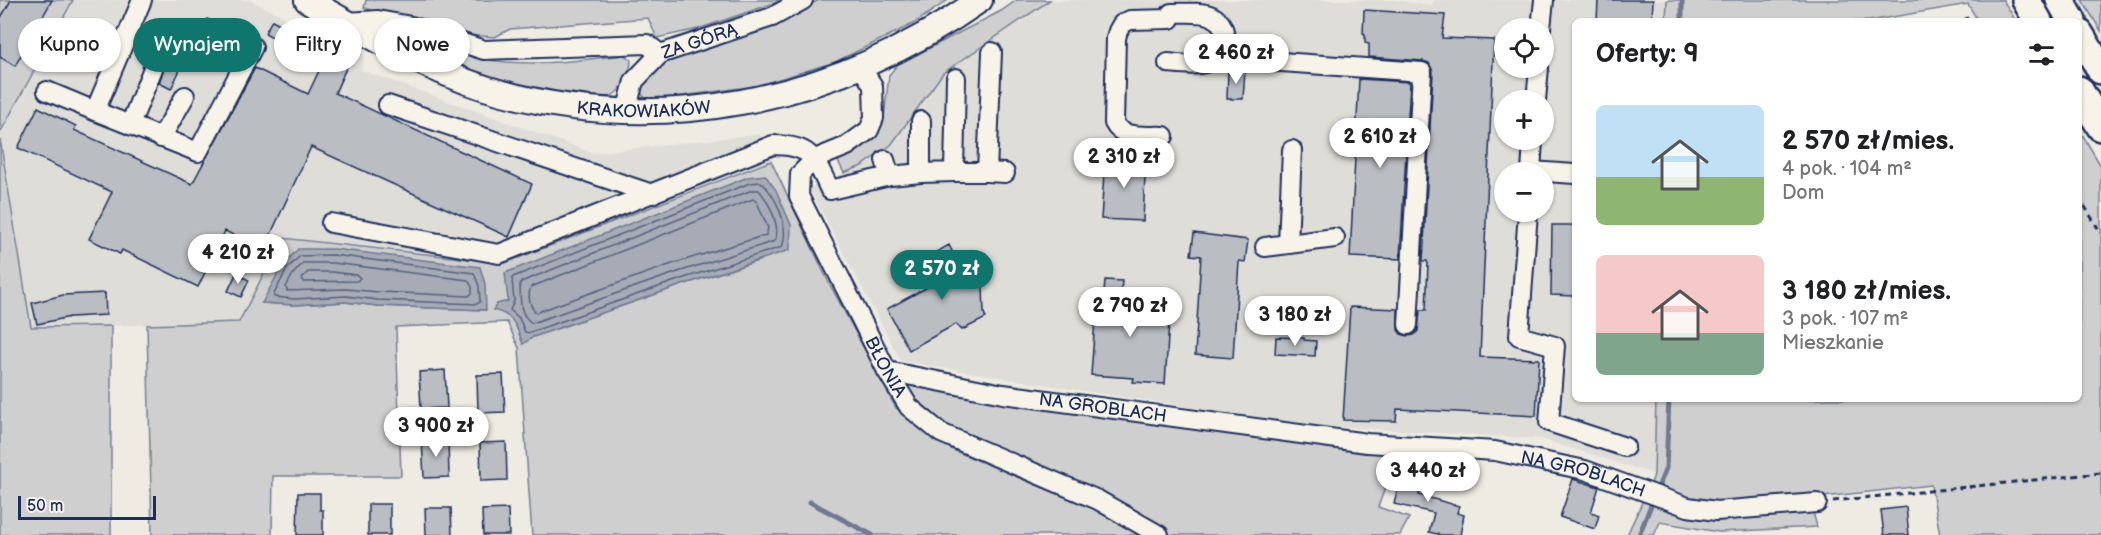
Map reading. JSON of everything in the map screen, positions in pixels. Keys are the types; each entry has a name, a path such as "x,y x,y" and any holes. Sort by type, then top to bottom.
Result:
{"highway":[{"path":"2026,0 2036,18"},
{"path":"2060,0 2070,18"},
{"path":"2082,38 2101,70"},
{"path":"2082,95 2101,127"}],"main road":[{"name":"KRAKOWIAKÓW","path":"307,0 340,18"},
{"name":"KRAKOWIAKÓW","path":"362,30 424,64 484,88 580,109 626,112 699,109 742,103 818,82 861,67 908,44 980,0"}],"street":[{"path":"95,111 142,0"},
{"name":"ZA GÓRĄ","path":"626,112 634,81 660,54 772,17 803,0"},
{"path":"1542,18 1544,0"},
{"path":"1164,136 1126,134 1116,128 1114,123 1116,38 1122,24 1130,20 1202,14 1219,21 1224,29 1224,46 1211,61 1191,65 1168,63"},
{"path":"362,21 378,20 411,26 484,50 647,44 660,54"},
{"path":"331,223 499,254 774,145 796,147 806,151 815,159 830,190 888,168 921,173 996,173 992,52"},
{"path":"1267,61 1422,72 1408,326"},
{"path":"815,159 847,146 869,130 874,117 873,86 861,67"},
{"path":"130,125 152,72"},
{"path":"47,91 198,152 240,72"},
{"path":"954,172 956,78"},
{"path":"161,138 185,96"},
{"path":"388,105 652,194"},
{"path":"921,121 921,173"},
{"path":"1288,244 1292,150"},
{"name":"BŁONIA","path":"815,159 800,174 799,196 886,371 909,407 941,433 1098,500 1160,535"},
{"path":"1554,173 1572,174"},
{"path":"1527,222 1519,336 1555,346 1549,422 1625,447"},
{"path":"1265,247 1335,238"},
{"name":"NA GROBLACH","path":"886,371 1003,394 1367,443 1495,452 1585,470 1688,507 1716,511 1817,502"}],"path":[{"path":"2082,203 2101,233"},
{"path":"1817,502 2101,473"}],"shaded area":[{"path":"0,0 73,0 63,18 18,18 18,72 33,72 0,133"},
{"path":"73,0 249,0 287,18 274,18 274,72 362,70 593,153 760,134 771,161 505,263 282,238 239,322 31,328 0,133 33,72 121,72 121,18 63,18"},
{"path":"366,0 783,0 698,29 657,38 648,18 510,29 495,37 470,35 470,18 402,18 364,8"},
{"path":"819,0 948,0 913,24 835,62 756,86 674,97 645,98 638,89 657,63 776,22"},
{"path":"1017,0 1050,0 943,73 891,145 862,166 844,173 837,159 873,138 884,118 889,75 897,65 1001,11"},
{"path":"1050,0 1393,0 1431,5 1435,0 1667,0 1666,18 1572,18 1572,402 1656,402 1654,474 1541,439 1309,425 901,361 809,188 862,166 891,145 943,73"},
{"path":"1667,0 2003,0 2014,18 1976,18 1968,4 1886,18 1666,18"},
{"path":"2082,0 2101,0 2101,31"},
{"path":"624,55 631,60 624,82 617,92 608,97 589,98 562,94 470,69 470,56 514,63"},
{"path":"2082,134 2101,166 2101,535 1940,535 1931,485 1734,507 1686,503 1650,488 1654,474 1656,402 2082,402"},
{"path":"0,139 31,327 111,326 111,535 0,535"},
{"path":"771,161 828,281 896,408 953,450 1094,509 1139,535 532,535 519,348 507,322 396,327 401,476 273,476 272,535 152,535 147,325 239,322 282,238 505,263","holes":["334,249 486,310 378,306 345,302 295,305 262,303","761,260 682,285 533,337 523,343 514,321 504,313 508,301"]},
{"path":"904,381 1399,450 1378,507 1409,518 1400,535 1171,535 1099,494 950,428 916,399"},
{"path":"1645,496 1663,503 1812,508 1817,527 1719,532 1660,522 1654,535 1627,535"}],"water":[{"path":"765,175 776,190 791,225 790,250 533,337 523,344 510,318 493,310 497,304 508,301 505,273 748,177"},
{"path":"298,249 334,249 480,267 485,284 486,310 378,306 345,302 295,305 262,303 282,266"}],"building":[{"path":"11,0 52,0 42,18 18,18 18,61 15,66 0,57 0,19"},
{"path":"1598,0 1653,0 1652,18 1597,18"},
{"path":"1364,10 1445,15 1442,38 1494,40 1480,357 1539,359 1536,416 1397,409 1396,421 1343,420 1350,307 1398,309 1398,330 1401,334 1408,336 1418,331 1420,310 1426,310 1428,264 1427,261 1423,261 1433,72 1429,63 1423,61 1369,57 1369,44 1365,43"},
{"path":"272,20 274,21 274,38 265,33"},
{"path":"1228,70 1245,71 1243,99 1227,99"},
{"path":"262,71 308,94 318,72 344,72 335,93 532,184 509,237 311,147 264,249 225,231 198,287 122,250 120,254 89,239 112,192 18,148 38,107 76,126 74,130 192,184 253,72"},
{"path":"163,72 179,72 171,89 159,83"},
{"path":"1359,79 1410,82 1400,259 1350,257"},
{"path":"1132,153 1146,154 1143,221 1101,219 1105,159 1131,161"},
{"path":"1552,225 1572,225 1572,296 1551,295"},
{"path":"1194,233 1248,240 1245,262 1239,261 1233,358 1195,355 1201,256 1191,255"},
{"path":"949,245 955,257 967,251 977,266 983,288 986,318 962,330 956,324 909,350 887,309 935,283 936,260 933,254"},
{"path":"236,274 249,280 241,297 228,291"},
{"path":"1105,280 1122,281 1120,303 1170,306 1165,384 1133,382 1134,378 1091,375 1097,293 1104,294"},
{"path":"105,293 106,315 70,317 37,324 32,303 63,295"},
{"path":"1276,337 1316,341 1315,356 1275,354"},
{"path":"445,370 447,408 421,409 419,372"},
{"path":"503,374 505,412 478,413 477,375"},
{"path":"448,439 449,477 424,478 422,440"},
{"path":"506,442 507,480 481,481 480,443"},
{"path":"1404,463 1426,468 1419,495 1459,506 1457,513 1464,515 1460,535 1441,535 1429,532 1434,513 1394,504"},
{"path":"1573,479 1599,487 1591,512 1599,515 1595,529 1560,517"},
{"path":"298,493 320,493 323,535 297,535"},
{"path":"368,504 390,504 390,535 368,535"},
{"path":"1906,507 1909,535 1884,535 1881,510"},
{"path":"425,508 451,508 452,535 426,535"},
{"path":"508,509 509,535 483,535 482,510"}],"waterway":[{"path":"1682,0 1682,18"},
{"path":"1639,535 1666,468 1669,402"},
{"path":"810,502 872,535"}]}
